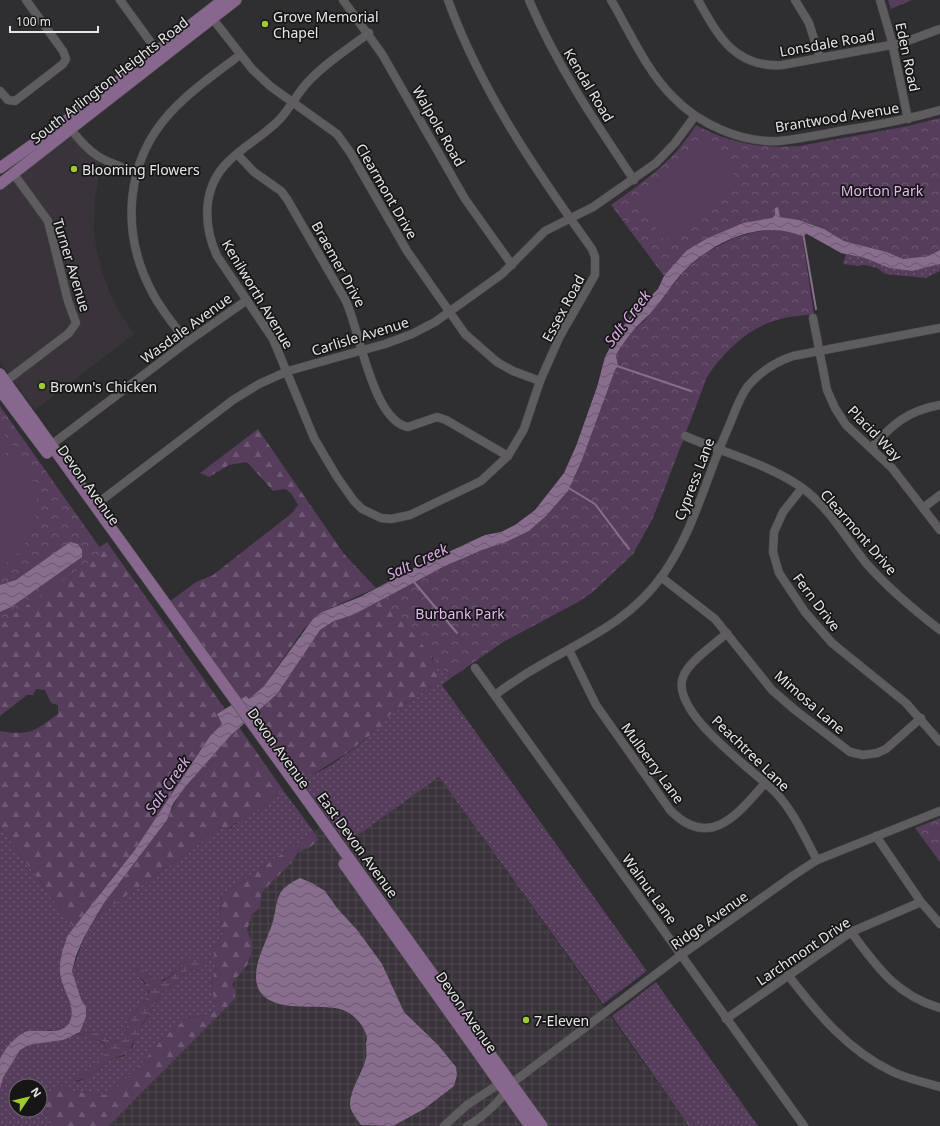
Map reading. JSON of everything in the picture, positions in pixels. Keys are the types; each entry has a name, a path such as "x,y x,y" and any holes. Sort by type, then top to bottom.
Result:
{"main road":[{"name":"South Arlington Heights Road","path":"0,184 67,125 210,15 221,3 236,0"},
{"name":"South Arlington Heights Road","path":"0,168 67,125"},
{"name":"Devon Avenue","path":"1,383 226,693"},
{"name":"Devon Avenue","path":"48,448 94,506 121,544"},
{"name":"East Devon Avenue","path":"121,544 255,734 542,1126"},
{"name":"Devon Avenue","path":"255,734 530,1126"}],"street":[{"path":"0,91 8,100 15,101 63,64 66,59 63,51 26,0"},
{"path":"120,0 160,54"},
{"name":"Walpole Road","path":"343,0 369,33 465,199 512,265"},
{"name":"Essex Road","path":"354,501 362,509 381,518 401,517 481,481 508,456 524,429 540,381 560,336 595,275 596,266 594,253 529,159 478,69 459,30 448,0"},
{"name":"Kendal Road","path":"529,0 539,24 585,106 634,180"},
{"name":"Brantwood Avenue","path":"611,0 659,81 673,98 695,116 719,129 740,136 778,141 908,119 940,110"},
{"name":"Lonsdale Road","path":"698,0 718,36 744,58 758,63 775,65 892,45 902,43 940,29"},
{"path":"795,0 809,23 820,58"},
{"name":"Eden Road","path":"880,0 892,45 908,119"},
{"name":"Clearmont Drive","path":"210,15 240,55 270,86 337,134 350,152 407,251 469,338 497,362 513,371 540,381"},
{"name":"Kenilworth Avenue","path":"354,501 314,438 288,371 273,339 217,256 212,245 207,223 208,198 213,184 227,162 279,120 306,84 320,69 369,33"},
{"path":"187,342 152,293 141,269 133,244 131,216 132,194 137,172 150,140 170,113 186,97 240,55"},
{"name":"Carlisle Avenue","path":"94,506 233,400 260,384 288,371 385,344 412,334 450,312 502,274 545,231 593,207 634,180 666,154 695,116"},
{"path":"67,125 93,154 114,166 137,172"},
{"name":"Braemer Drive","path":"237,154 254,172 281,191 287,199 346,301 354,318 379,398 387,413 394,421 402,426 408,427 437,417 446,420 508,456"},
{"name":"Turner Avenue","path":"1,383 69,333 76,323 64,288 48,221 13,173"},
{"name":"Wasdale Avenue","path":"48,448 187,342 247,300"},
{"name":"Placid Way","path":"813,318 827,390 835,408 846,425 892,468 940,530"},
{"name":"Cypress Lane","path":"494,695 544,663 601,632 626,615 661,577 686,537 718,450 741,398 755,379 772,365 783,360 819,351 940,328"},
{"path":"871,448 897,421 915,412 940,405"},
{"name":"Clearmont Drive","path":"685,436 718,450 759,464 780,474 802,488 821,504 866,563 909,605 940,630"},
{"name":"Fern Drive","path":"802,488 783,512 774,532 773,552 779,573 805,612 832,643 906,703 921,718 940,742"},
{"path":"923,508 940,495"},
{"name":"Mimosa Lane","path":"661,577 704,610 727,633 772,690 795,710 850,752 863,755 877,753 886,749 921,718"},
{"name":"Peachtree Lane","path":"727,633 688,669 683,678 682,693 686,704 712,735 776,793 789,811 817,860"},
{"name":"Mulberry Lane","path":"569,650 596,705 661,797 678,818 688,824 702,828 724,824 736,815 765,784"},
{"name":"Walnut Lane","path":"475,668 804,1126"},
{"name":"Ridge Avenue","path":"512,1083 682,955 817,860 940,810"},
{"path":"876,836 921,902 940,924"},
{"name":"Larchmont Drive","path":"726,1019 851,932 921,902"},
{"path":"851,932 888,979 905,993 940,1008"},
{"path":"788,975 814,1009 846,1041 872,1061 894,1072 940,1087"},
{"path":"444,1126 467,1105 512,1083"},
{"path":"467,1126 481,1117 503,1088"}],"shaded area":[{"path":"74,133 102,160 95,199 94,227 96,247 102,271 109,290 118,310 134,334 35,410 0,362 0,190"},
{"path":"439,777 689,1126 109,1126 235,999 235,990 232,984 238,975 252,943 247,930 252,915 260,907 262,892 293,861 298,852 309,848 319,840 314,832 331,819 347,843"}],"green space":[{"path":"888,0 912,0 891,9"},
{"name":"Morton Park","path":"940,118 940,250 928,256 903,259 887,252 844,241 824,229 799,220 780,217 778,207 772,218 686,251 664,276 611,205 658,170 678,150 696,125 733,140 772,147 785,147 799,146 903,127"},
{"path":"709,142 741,184 665,241 634,198"},
{"name":"Burbank Park","path":"777,229 790,231 802,236 814,314 782,319 756,329 737,342 713,368 707,377 652,520 633,554 593,592 578,602 505,641 451,678 383,599 443,567 482,550 504,543 529,531 546,516 568,491 582,460 615,370 618,366 616,355 632,331 644,321 687,268 707,252 734,238 755,232"},
{"path":"846,254 865,258 889,268 912,271 940,264 940,271 926,278 885,274 877,268 865,265 857,266 843,264"},
{"path":"0,406 103,552 0,624"},
{"path":"0,429 14,447 0,457"},
{"path":"258,429 344,554 376,588 322,612 303,630 264,686 249,699 240,699 169,602 196,582 213,575 292,513 298,505 291,493 285,489 273,491 247,462 229,465 209,477 200,473"},
{"path":"20,455 29,471 34,486 37,501 36,516 32,530 25,544 0,568 0,469"},
{"path":"107,542 225,709 217,714 222,724 210,736 134,851 74,928 0,827 0,731 19,733 32,731 58,714 58,705 51,703 45,690 36,689 33,695 27,695 0,716 0,617"},
{"path":"443,567 432,661 440,677 439,681 386,718 384,723 372,734 347,753 317,772 302,777 292,770 253,715 320,630 334,621 353,615"},
{"path":"434,657 451,678 442,685 647,971 603,1004 439,777 347,843 292,770 307,774 316,773 343,757 365,740 382,724 386,718 439,681 432,661"},
{"path":"239,727 283,790 261,808 241,819 228,829 219,827 189,852 97,916 104,903 167,820 180,794 198,770 218,747"},
{"path":"283,790 314,832 222,895 220,914 223,934 213,948 216,968 211,985 216,1008 207,1015 187,1018 164,1037 142,1063 116,1088 104,1095 73,1091 62,1086 49,1115 52,1122 51,1126 0,1126 0,1089 3,1078 20,1050 29,1045 63,1040 70,1035 78,1034 101,1041 105,1045 106,1054 91,1068 73,1079 77,1082 88,1077 112,1059 124,1056 133,1046 135,1037 163,991 172,986 179,977 190,969 200,971 184,964 170,976 159,980 142,971 132,968 145,984 149,995 127,1021 126,1037 123,1040 112,1042 98,1033 80,1032 86,1017 86,1007 81,999 72,971 84,937 97,916 189,852 219,827 229,829 241,819 261,808"},
{"path":"940,818 940,862 915,828"},
{"path":"0,827 74,928 68,935 67,989 72,1013 70,1022 66,1027 60,1029 31,1031 25,1033 11,1044 0,1059"},
{"path":"314,832 319,840 309,848 298,852 293,861 262,892 260,907 252,915 247,930 252,943 251,955 247,965 232,984 235,990 235,999 109,1126 51,1126 51,1120 48,1116 48,1093 62,1086 73,1091 104,1095 116,1088 142,1063 164,1037 187,1018 207,1015 216,1008 211,985 216,968 213,948 223,934 220,914 222,895"},
{"path":"186,958 202,959 204,967 200,971 190,969 179,977 172,986 163,991 143,1023 128,1053 112,1059 88,1077 73,1082 73,1079 91,1068 106,1053 106,1047 103,1041 90,1039 78,1034 80,1032 98,1033 112,1042 123,1040 126,1037 127,1021 149,995 149,991 145,986 146,983 131,968 141,969 152,978 164,981 182,967"},
{"path":"656,982 758,1126 696,1126 661,1083 659,1083 612,1016"},
{"path":"659,1083 661,1083 696,1126 689,1126"}],"water":[{"path":"778,207 780,217 799,220 824,229 844,241 887,252 903,259 928,256 940,250 940,264 912,271 889,268 865,258 841,253 807,234 802,236 787,231 772,230 756,231 727,241 713,248 688,267 651,313 637,326 616,355 618,366 615,370 582,460 568,491 546,516 529,531 504,543 482,550 443,567 353,615 334,621 320,630 277,694 230,736 185,787 173,804 167,820 104,903 84,937 76,956 72,971 81,999 86,1007 86,1017 80,1032 63,1040 29,1045 20,1050 3,1078 0,1089 0,1059 4,1051 14,1040 25,1032 62,1029 67,1026 70,1021 72,1015 70,1002 61,977 60,966 62,953 68,935 134,851 210,736 222,724 217,714 246,696 249,699 264,686 313,619 322,612 360,597 414,568 485,535 501,532 515,525 535,510 564,473 576,446 597,387 605,357 616,336 630,317 658,289 664,276 686,251 706,239 743,223 772,218 775,215 775,208"},
{"path":"70,542 78,544 82,550 82,557 11,607 0,612 0,585 16,580"},
{"path":"300,878 325,891 337,908 358,931 382,964 404,1012 438,1045 456,1067 457,1075 454,1086 424,1109 393,1126 361,1125 351,1109 350,1104 352,1092 366,1055 367,1038 367,1035 356,1018 340,1009 289,1006 276,1003 266,998 259,989 256,976 258,962 271,928 279,895 286,886"}],"waterway":[{"path":"803,233 816,309"},
{"path":"617,366 691,391"},
{"path":"567,487 595,504 629,549"},
{"path":"414,582 457,633"}],"place":[{"name":"Grove Memorial Chapel","path":"265,24"},
{"name":"Blooming Flowers","path":"74,169"},
{"name":"Brown's Chicken","path":"42,386"},
{"name":"7-Eleven","path":"526,1020"}],"water label":[{"name":"Salt Creek","path":"627,318"},
{"name":"Salt Creek","path":"417,561"},
{"name":"Salt Creek","path":"167,785"}]}
